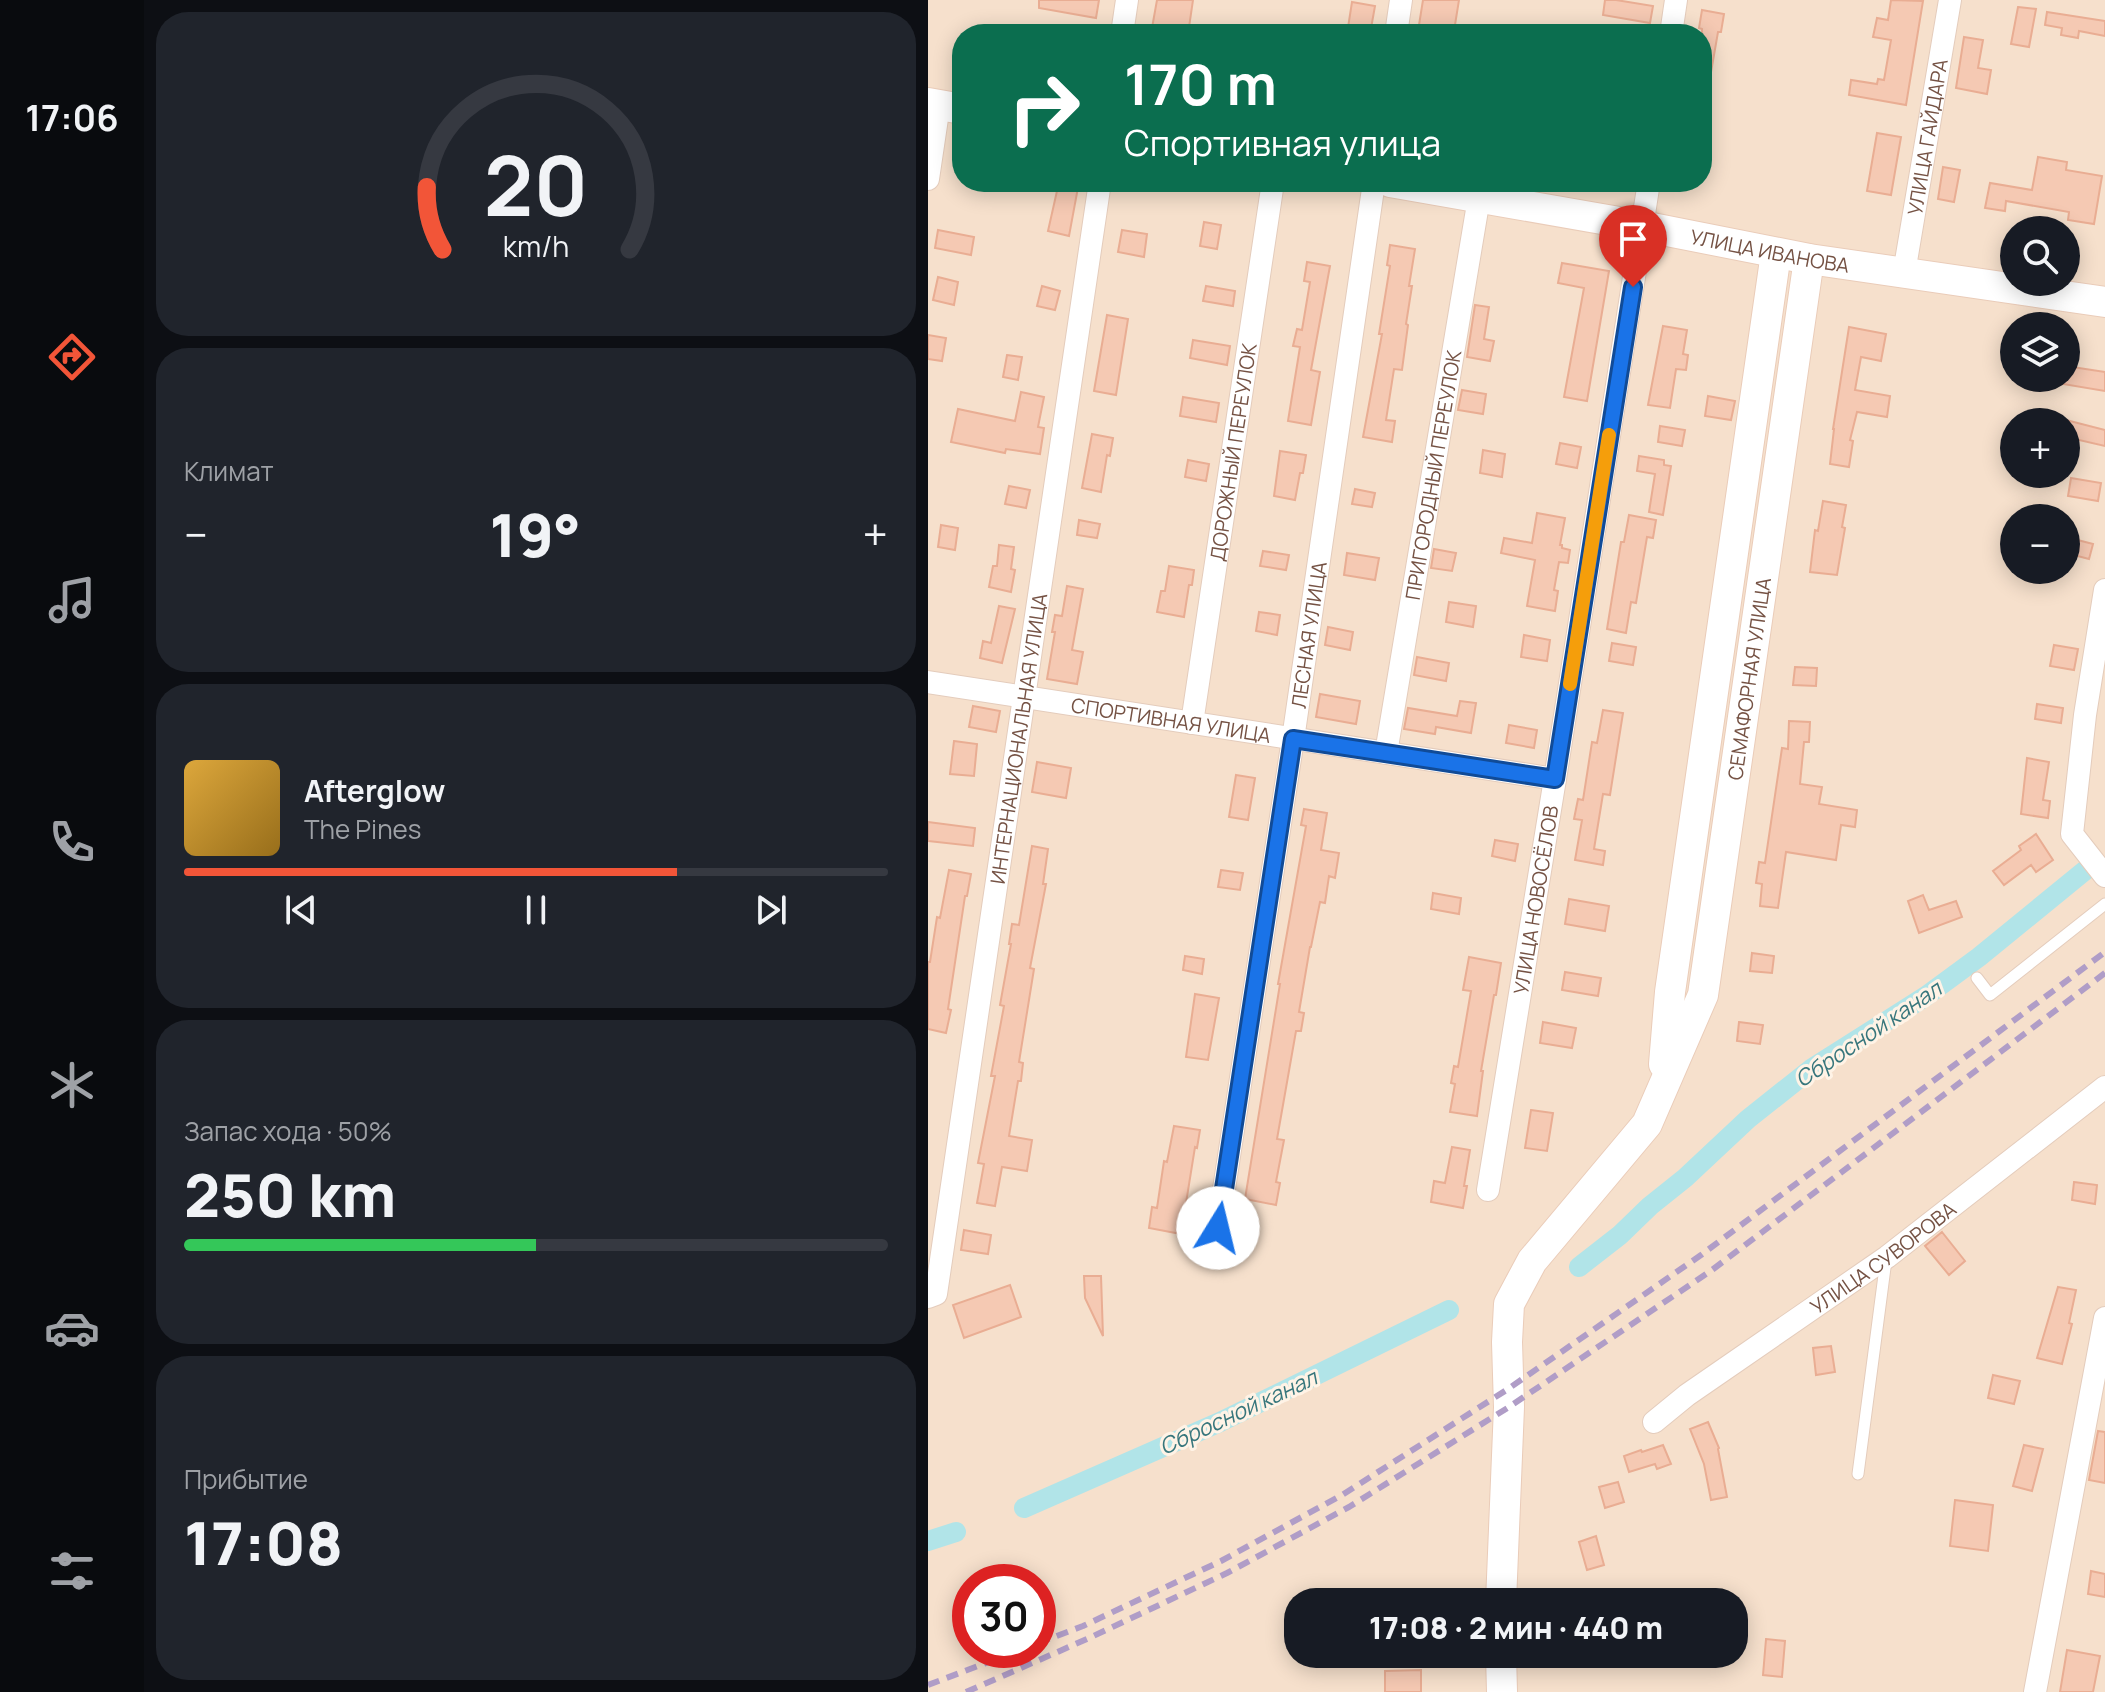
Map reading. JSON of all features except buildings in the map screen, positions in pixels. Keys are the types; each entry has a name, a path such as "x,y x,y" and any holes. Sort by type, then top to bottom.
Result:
{"street":[{"path":"1123,24 1127,0"},
{"path":"1397,24 1401,0"},
{"path":"1672,24 1676,0"},
{"name":"УЛИЦА ГАЙДАРА","path":"1904,273 1950,0"},
{"path":"928,179 943,106"},
{"name":"ИНТЕРНАЦИОНАЛЬНАЯ УЛИЦА","path":"932,1296 1098,192"},
{"name":"ДОРОЖНЫЙ ПЕРЕУЛОК","path":"1192,723 1272,192"},
{"name":"ЛЕСНАЯ УЛИЦА","path":"1218,1228 1373,192"},
{"name":"УЛИЦА ИВАНОВА","path":"1446,192 1809,259 2105,302"},
{"name":"УЛИЦА НОВОСЁЛОВ","path":"1488,1190 1647,192"},
{"name":"ПРИГОРОДНЫЙ ПЕРЕУЛОК","path":"1386,753 1479,198"},
{"name":"СЕМАФОРНАЯ УЛИЦА","path":"1662,1090 1670,992 1776,253"},
{"name":"СЕМАФОРНАЯ УЛИЦА","path":"1502,1588 1509,1407 1509,1304 1532,1261 1647,1124 1703,995 1809,259"},
{"path":"2105,590 2085,715 2072,834 2105,876"},
{"name":"СПОРТИВНАЯ УЛИЦА","path":"928,682 1555,779"},
{"path":"1670,992 1682,1010 1690,1009 1703,995"},
{"name":"УЛИЦА СУВОРОВА","path":"1654,1422 1687,1395 1887,1257 2105,1087"},
{"path":"2035,1692 2105,1318"},
{"path":"1501,1668 1502,1692"}],"lane":[{"path":"1977,978 1990,995 2105,904"},
{"path":"1858,1474 1887,1257"}],"shaded area":[{"path":"928,0 2105,0 2105,1692 928,1692"}],"waterway":[{"name":"Сбросной канал","path":"1579,1267 1620,1235 1748,1119 1811,1069 1926,996 2088,868"},
{"name":"Сбросной канал","path":"1024,1508 1220,1422 1449,1310"},
{"name":"Сбросной канал","path":"928,1541 956,1532"}],"railway":[{"path":"1056,1636 1221,1561 1342,1495 1508,1389 1701,1255 2105,952"},
{"path":"966,1692 1227,1573 1349,1507 1509,1407 1712,1270 2105,973"},
{"path":"928,1685 973,1668"}],"slow traffic":[{"path":"1570,684 1609,435"}],"route":[{"path":"1218,1228 1293,739 1555,779 1633,287"}]}
